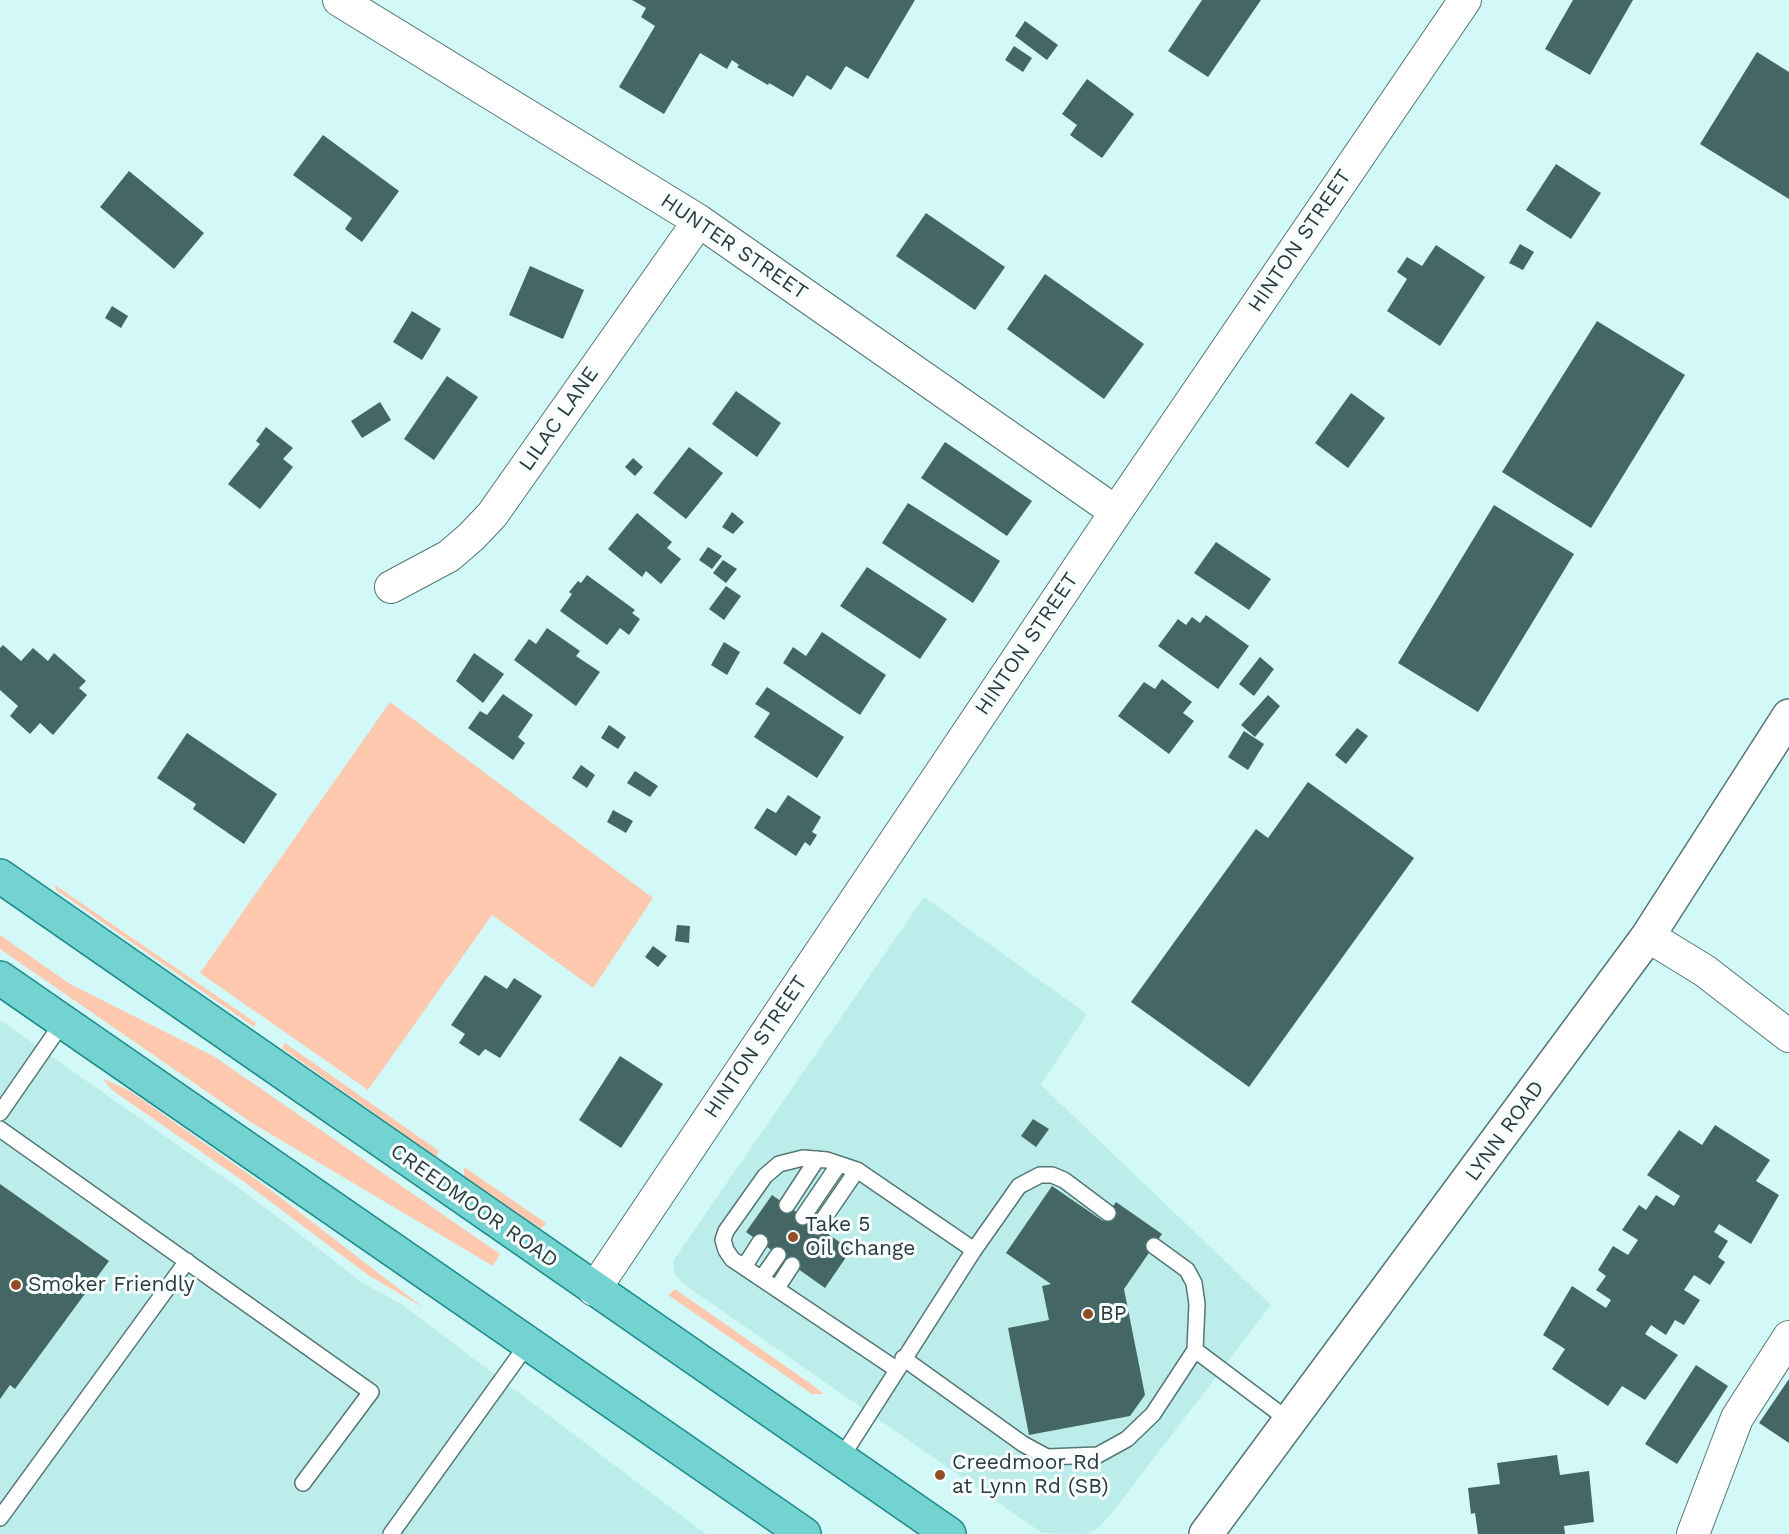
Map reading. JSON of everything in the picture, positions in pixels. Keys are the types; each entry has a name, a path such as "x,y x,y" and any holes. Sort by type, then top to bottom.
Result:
{"main road":[{"name":"LYNN ROAD","path":"1206,1534 1648,936 1789,716"},
{"name":"CREEDMOOR ROAD","path":"0,876 949,1534"},
{"path":"0,978 804,1534"}],"street":[{"name":"HUNTER STREET","path":"339,0 699,221 1116,512"},
{"name":"HINTON STREET","path":"594,1290 1116,512 1465,0"},
{"name":"LILAC LANE","path":"391,587 448,556 492,515 699,221"},
{"path":"1648,936 1705,971 1789,1036"},
{"path":"1694,1534 1737,1418 1789,1336"}],"lane":[{"path":"0,1113 63,1022"},
{"path":"0,1129 371,1392 303,1483"},
{"path":"974,1250 863,1173 839,1164 804,1158 779,1164 765,1176 726,1231 723,1240 732,1259 1023,1444 1047,1457 1073,1458 1098,1455 1127,1440 1153,1414 1195,1350 1197,1304 1194,1282 1187,1270 1154,1246"},
{"path":"787,1205 817,1159"},
{"path":"803,1217 839,1164"},
{"path":"818,1227 863,1173"},
{"path":"841,1458 974,1250 1020,1186 1040,1175 1052,1175 1064,1180 1108,1213"},
{"path":"744,1267 760,1242"},
{"path":"762,1278 778,1255"},
{"path":"0,1518 186,1261"},
{"path":"777,1288 792,1265"},
{"path":"391,1534 529,1342"},
{"path":"1195,1350 1291,1422"}],"shaded area":[{"path":"390,702 653,898 593,988 492,915 368,1090 200,973"},
{"path":"55,885 256,1023 254,1027 56,890"},
{"path":"924,897 1087,1014 1041,1085 1271,1305 1112,1513 1098,1528 1087,1534 1042,1533 685,1285 675,1275 673,1261"},
{"path":"0,935 70,984 215,1057 500,1254 493,1266 252,1123 0,949"},
{"path":"0,1020 246,1193 363,1283 401,1304 706,1534 0,1534"},
{"path":"285,1043 439,1151 436,1157 282,1048"},
{"path":"102,1078 130,1091 264,1185 424,1308 368,1275 243,1181 112,1090"},
{"path":"464,1167 546,1223 541,1229 464,1177"},
{"path":"675,1289 824,1394 812,1394 668,1295"}],"building":[{"path":"632,0 915,0 868,79 846,66 831,90 807,75 793,97 737,67 739,65 732,60 727,69 700,53 664,114 619,87 655,26 641,17 646,8"},
{"path":"1202,0 1261,0 1208,77 1168,51"},
{"path":"1573,0 1633,0 1590,75 1545,49"},
{"path":"1025,21 1058,45 1047,60 1015,36"},
{"path":"1014,46 1032,58 1023,72 1005,60"},
{"path":"1757,52 1789,72 1789,199 1700,144"},
{"path":"1087,79 1134,114 1102,158 1070,135 1077,125 1062,114"},
{"path":"323,135 399,191 362,242 345,229 352,218 293,175"},
{"path":"1556,164 1601,193 1571,239 1526,210"},
{"path":"129,171 204,233 174,269 100,207"},
{"path":"926,213 1005,267 975,310 896,256"},
{"path":"1520,244 1534,252 1523,270 1509,263"},
{"path":"1436,245 1485,277 1440,346 1387,311 1407,279 1397,272 1407,257 1422,266"},
{"path":"530,266 584,290 563,339 509,315"},
{"path":"1045,274 1144,344 1104,399 1007,329"},
{"path":"112,306 128,316 121,328 105,318"},
{"path":"412,311 441,329 422,360 393,342"},
{"path":"1597,321 1685,375 1591,528 1502,472"},
{"path":"447,376 478,397 434,460 404,439"},
{"path":"736,391 781,423 757,457 712,424"},
{"path":"1351,393 1385,418 1348,468 1315,443"},
{"path":"380,402 391,420 362,438 351,421"},
{"path":"266,427 293,448 283,459 293,467 260,509 228,484 260,444 256,441"},
{"path":"945,442 1032,501 1007,536 921,478"},
{"path":"689,447 723,473 686,519 653,493"},
{"path":"633,458 643,467 635,476 625,467"},
{"path":"908,503 1000,561 973,603 882,543"},
{"path":"1494,505 1574,554 1478,712 1398,663"},
{"path":"732,512 744,522 733,534 722,527"},
{"path":"637,513 672,542 667,548 681,559 661,584 646,571 642,577 608,549"},
{"path":"1216,542 1271,579 1249,610 1194,573"},
{"path":"708,547 722,556 712,569 699,560"},
{"path":"723,560 737,569 726,583 713,573"},
{"path":"867,567 947,619 920,659 840,606"},
{"path":"587,575 635,610 632,613 640,619 629,635 620,628 607,645 560,611 572,594 569,592 578,581 581,583"},
{"path":"726,586 741,596 724,620 709,609"},
{"path":"1206,615 1249,646 1218,689 1158,646 1178,619 1186,625 1192,617 1200,623"},
{"path":"547,628 580,651 576,656 600,672 576,706 514,660 529,639 536,644"},
{"path":"822,632 886,675 860,715 783,663 793,647 806,656"},
{"path":"724,642 740,652 727,675 711,665"},
{"path":"3,645 21,661 33,648 48,661 54,653 86,681 79,688 87,695 53,735 40,723 30,734 10,716 18,706 0,690 0,648"},
{"path":"474,653 504,674 483,703 456,681"},
{"path":"1260,657 1274,669 1254,696 1239,684"},
{"path":"1162,679 1192,702 1183,713 1194,721 1169,754 1118,716 1144,682 1155,689"},
{"path":"767,687 844,737 817,778 754,737 770,713 755,704"},
{"path":"503,694 533,715 518,737 525,743 513,760 468,728 480,711 487,715"},
{"path":"1268,695 1280,706 1255,737 1241,725"},
{"path":"609,725 626,737 618,749 601,738"},
{"path":"1357,728 1368,736 1346,764 1335,755"},
{"path":"1244,731 1264,744 1248,770 1228,757"},
{"path":"187,733 277,794 244,844 193,809 196,804 157,778"},
{"path":"581,765 595,775 587,788 572,778"},
{"path":"635,771 658,786 650,797 627,783"},
{"path":"1308,782 1414,858 1249,1087 1131,1002 1256,829 1268,838"},
{"path":"788,795 821,817 812,832 817,835 810,846 805,842 796,856 754,828 767,808 776,813"},
{"path":"613,810 633,821 626,833 607,822"},
{"path":"677,925 690,926 689,943 675,941"},
{"path":"653,946 667,956 658,967 645,957"},
{"path":"485,975 507,989 514,978 542,996 500,1058 485,1049 479,1056 459,1043 465,1034 451,1025"},
{"path":"620,1056 663,1084 621,1148 579,1120"},
{"path":"1033,1119 1049,1129 1036,1147 1021,1136"},
{"path":"1715,1125 1770,1160 1756,1181 1779,1195 1751,1244 1719,1224 1714,1232 1728,1241 1718,1257 1725,1262 1710,1285 1694,1275 1684,1290 1700,1300 1684,1325 1675,1320 1666,1335 1651,1325 1645,1334 1678,1355 1645,1400 1622,1386 1608,1406 1552,1369 1565,1349 1543,1335 1572,1286 1606,1308 1611,1300 1596,1290 1606,1276 1598,1270 1613,1246 1628,1255 1638,1240 1622,1230 1639,1205 1646,1210 1656,1195 1674,1206 1680,1196 1647,1175 1679,1130 1702,1145"},
{"path":"0,1184 109,1261 15,1389 10,1385 0,1399"},
{"name":"BP","path":"1052,1186 1103,1221 1116,1202 1162,1234 1124,1289 1145,1395 1130,1416 1029,1435 1008,1328 1049,1320 1042,1286 1051,1284 1006,1253"},
{"name":"Take 5 Oil Change","path":"772,1195 851,1250 825,1288 746,1232"},
{"path":"1696,1365 1728,1386 1677,1464 1645,1444"},
{"path":"1789,1379 1789,1443 1759,1423"},
{"path":"1557,1455 1560,1475 1589,1471 1594,1522 1564,1526 1565,1534 1478,1534 1475,1513 1471,1514 1468,1488 1500,1484 1497,1463"}],"place":[{"name":"Take 5 Oil Change","path":"793,1237"},
{"name":"Smoker Friendly","path":"16,1285"},
{"name":"BP","path":"1088,1314"},
{"name":"Creedmoor Rd at Lynn Rd (SB)","path":"940,1475"}]}
